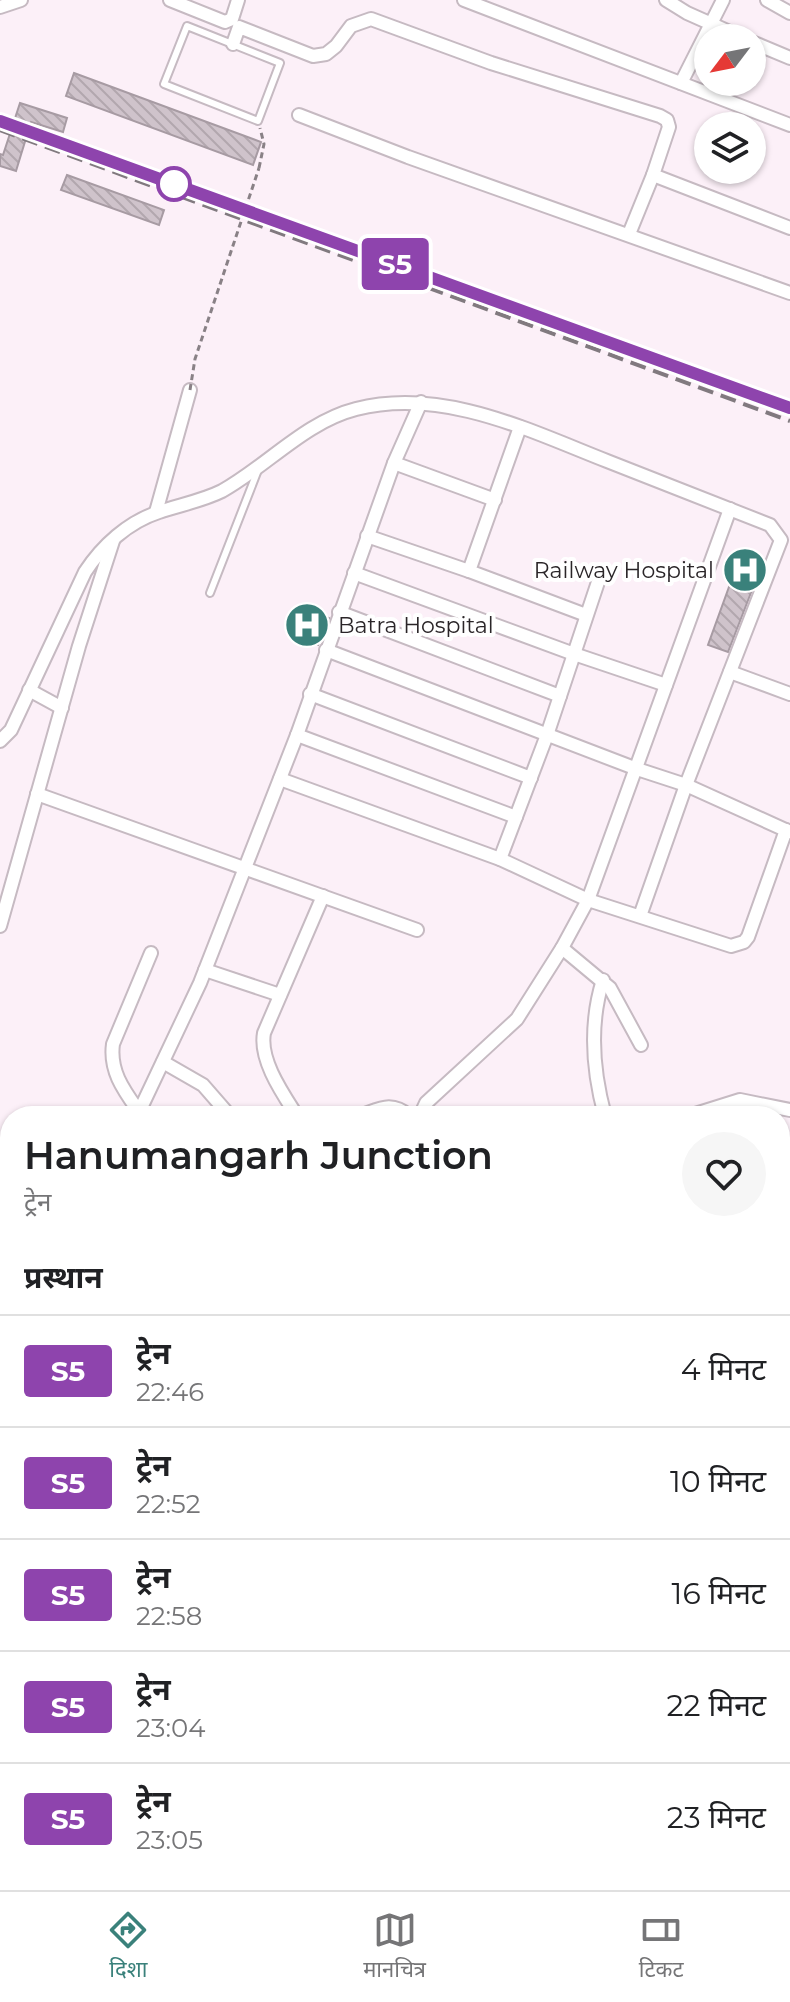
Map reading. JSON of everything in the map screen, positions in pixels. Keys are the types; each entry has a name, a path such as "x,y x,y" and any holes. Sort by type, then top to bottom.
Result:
{"street":[{"path":"0,7 21,0"},
{"path":"170,0 225,22 232,19 238,0"},
{"path":"464,0 790,125"},
{"path":"666,0 710,24 723,0"},
{"path":"767,0 790,13"},
{"path":"233,44 239,27 313,56 326,54 351,26 371,19 491,63 660,116 667,120 669,127 629,234"},
{"path":"766,48 790,58"},
{"path":"681,83 694,57"},
{"path":"299,115 790,293"},
{"path":"653,175 790,228"},
{"path":"156,512 190,390"},
{"path":"144,1106 205,970 297,735 394,463 421,402"},
{"path":"0,741 11,730 85,572 97,553 114,538 156,512 219,492 330,419 356,409 421,402 451,406 520,427 770,525 781,540 686,785 640,916"},
{"path":"469,571 520,427"},
{"path":"394,463 495,500"},
{"path":"425,1106 517,1019 588,900 730,509"},
{"path":"367,536 586,615"},
{"path":"0,926 114,538"},
{"path":"354,573 666,685"},
{"path":"500,859 547,735 598,582"},
{"path":"339,612 560,696"},
{"path":"280,779 500,859 588,900 731,946 744,942 752,927 788,831 686,785 326,650"},
{"path":"730,672 790,694"},
{"path":"29,690 62,708"},
{"path":"310,694 531,778"},
{"path":"297,735 516,817"},
{"path":"37,794 417,930"},
{"path":"291,1106 267,1060 262,1042 323,896"},
{"path":"562,948 603,980 641,1045"},
{"path":"135,1106 116,1075 111,1055 151,953"},
{"path":"205,970 280,995"},
{"path":"603,980 596,1004 594,1032 604,1106"},
{"path":"163,1062 203,1085 221,1106"},
{"path":"721,1106 740,1100 770,1106"}],"lane":[{"path":"187,26 280,63 258,121 164,84 187,26"},
{"path":"210,593 260,466"}],"path":[{"path":"190,390 195,359 259,168 264,144 258,121"}],"building":[{"path":"74,73 261,142 253,165 66,96"},
{"path":"20,103 67,118 63,132 31,122 16,171 0,166 0,154 3,155"},
{"path":"67,175 164,210 159,225 61,190"},
{"path":"742,551 764,559 728,652 708,645"},
{"path":"302,607 329,618 318,645 291,633"}],"railway":[{"path":"0,130 790,421"}],"train":[{"name":"S5","path":"0,121 790,408"}],"place":[{"name":"Railway Hospital","path":"745,570"},
{"name":"Batra Hospital","path":"307,625"}]}
